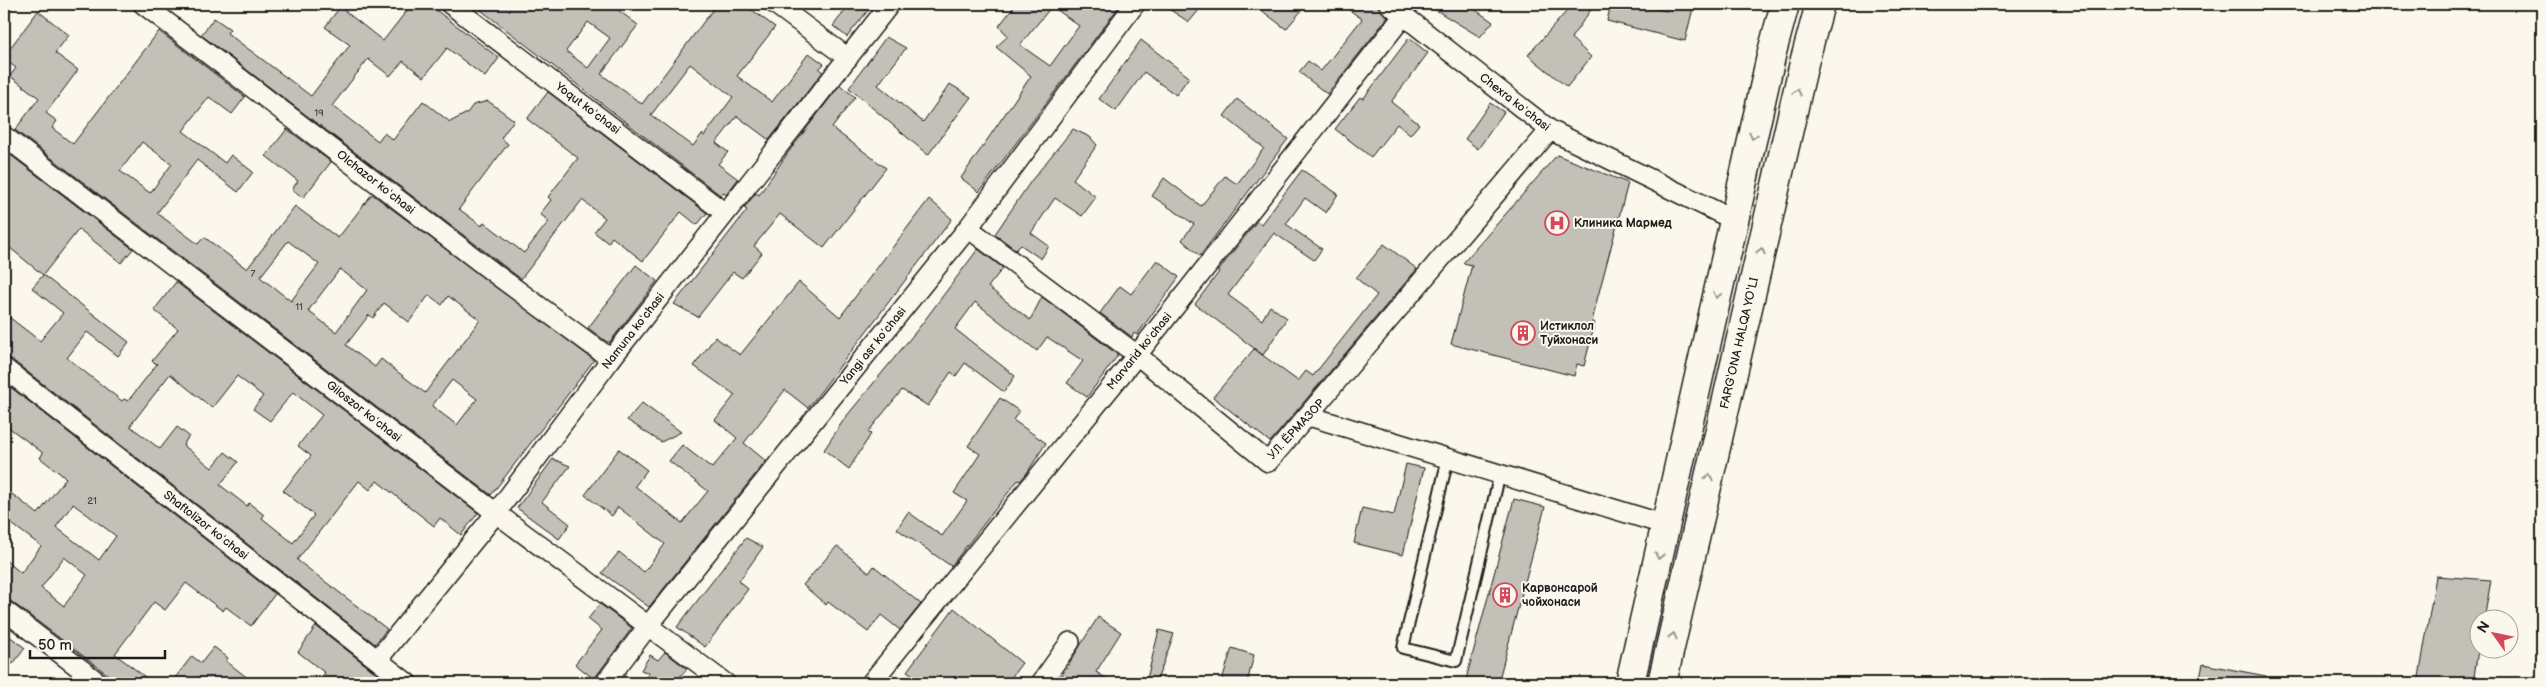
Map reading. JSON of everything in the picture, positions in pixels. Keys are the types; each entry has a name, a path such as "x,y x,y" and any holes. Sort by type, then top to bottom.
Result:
{"highway":[{"path":"1630,683 1772,52 1785,4"},
{"name":"FARG‘ONA HALQA YO‘LI","path":"1662,683 1801,72 1820,4"}],"street":[{"name":"Olchazor koʻchasi","path":"143,4 498,276 611,359"},
{"name":"Yoqut koʻchasi","path":"450,4 726,213"},
{"path":"775,4 848,58"},
{"name":"Namuna koʻchasi","path":"378,659 496,513 611,359 890,4"},
{"name":"Yangi asr koʻchasi","path":"605,683 648,626 968,228 1134,4"},
{"name":"Chexra koʻchasi","path":"1389,4 1550,130 1734,220"},
{"name":"Marvarid koʻchasi","path":"871,683 1137,355 1404,16"},
{"name":"УЛ. ЁРМАЗОР","path":"968,228 1137,355 1268,462 1550,130"},
{"name":"Giloszor koʻchasi","path":"4,136 496,513 725,683"},
{"name":"Shaftolizor koʻchasi","path":"4,368 407,683"},
{"path":"1309,416 1666,524"},
{"path":"4,610 99,683"},
{"path":"1041,683 1070,642"}],"lane":[{"path":"1448,458 1403,648 1456,661 1500,473"}],"building":[{"path":"412,4 428,4 499,58 485,77 447,48 424,77 403,61 390,76 368,59 332,106 378,141 384,133 393,140 423,101 450,122 467,113 473,105 488,101 514,120 501,138 508,144 459,209 482,226 484,222 524,253 549,221 540,214 551,200 548,197 578,158 527,119 548,92 707,213 697,225 681,212 643,261 612,237 608,243 594,232 605,218 582,200 521,279 201,35 214,18 230,29 227,33 311,96 350,45 325,27 340,7 383,41"},
{"path":"473,4 610,4 638,25 601,74 642,104 717,4 744,4 775,27 737,76 772,102 809,53 824,64 819,69 823,72 769,140 737,116 716,143 728,152 718,164 738,179 726,195 723,192 720,195","holes":["588,22 610,38 588,68 566,51","690,64 733,97 704,136 702,134 693,146 651,115"]},
{"path":"850,4 873,4 847,37 833,26"},
{"path":"1016,4 1121,4 979,192 961,178 1031,76 996,47 1008,36 999,26","holes":["1052,6 1079,26 1050,66 1020,45"]},
{"path":"1161,4 1204,4 1189,22"},
{"path":"1253,4 1292,4 1302,10 1286,29"},
{"path":"1341,4 1375,4 1388,17 1327,94 1299,72 1308,61 1321,71 1362,19"},
{"path":"1426,4 1467,4 1493,22 1480,37"},
{"path":"1573,4 1595,4 1571,38 1591,57 1567,87 1528,55"},
{"path":"1611,4 1636,4 1667,11 1669,4 1694,4 1685,41 1607,21"},
{"path":"38,11 69,35 55,53 78,70 46,113 57,121 52,128 73,144 159,31 245,97 232,114 209,97 183,131 225,163 231,155 253,172 238,192 197,160 157,213 198,244 204,237 247,269 295,206 338,238 372,194 594,360 491,495 15,130 39,98 10,76 16,68 4,59 4,56","holes":["142,142 172,164 150,193 120,171","288,241 319,264 291,301 260,277","340,269 367,290 336,332 308,311","429,295 442,305 448,296 480,320 425,393 381,359 375,367 346,345 369,315 373,318 384,303 409,322","452,380 477,399 457,425 432,406"]},
{"path":"886,37 906,48 878,85 923,122 950,84 971,97 928,155 849,88"},
{"path":"1409,38 1428,53 1391,102 1419,124 1410,135 1397,124 1371,157 1335,129 1360,97 1363,99"},
{"path":"1141,40 1189,77 1176,95 1144,72 1116,111 1099,99"},
{"path":"840,85 855,97 832,128 886,168 824,248 780,214 754,246 762,253 742,278 733,272 698,317 674,304 747,210 744,208 756,193 759,195 787,154"},
{"path":"1237,99 1288,139 1200,256 1182,240 1194,224 1152,196 1164,178 1201,206 1225,176 1237,184 1264,148 1224,116"},
{"path":"1490,103 1504,112 1478,149 1465,139"},
{"path":"287,129 331,162 303,198 292,189 298,181 266,156"},
{"path":"1073,129 1090,137 1097,145 1073,179 1096,197 1082,216 1055,198 1031,233 1049,246 1041,259 1021,245 1016,250 995,234 1031,181"},
{"path":"4,150 133,249 121,263 79,229 43,275 4,243"},
{"path":"1557,155 1628,183 1597,300 1592,322 1595,323 1584,366 1577,364 1574,376 1451,344 1472,265 1463,263"},
{"path":"1302,170 1338,194 1326,213 1305,198 1286,224 1322,249 1314,260 1274,233 1228,295 1262,320 1270,306 1287,318 1263,355 1195,304 1257,221 1261,224"},
{"path":"929,199 952,219 808,408 785,390 744,443 766,461 649,607 602,573 619,552 644,572 665,544 618,507 612,516 585,495 619,449 647,470 635,486 682,523 708,491 669,461 682,445 712,468 737,438 715,420 735,395 694,366 715,337 740,355 799,282 840,317"},
{"path":"1384,244 1417,269 1270,442 1213,397 1254,349 1298,381 1306,371 1313,376 1377,295 1356,278"},
{"path":"978,249 1003,268 988,287 1030,320 1042,297 1118,355 1087,397 1067,383 1083,361 1047,337 1037,351 975,302 955,329 1015,376 1004,392 965,363 956,376 951,372 928,406 902,390 868,432 871,434 849,469 824,450 845,418 918,329"},
{"path":"1157,260 1179,277 1137,335 1134,333 1132,337 1100,313 1120,286 1131,294"},
{"path":"636,265 657,281 610,342 607,342 588,328"},
{"path":"43,275 129,342 118,356 87,332 67,358 122,401 124,399 128,401 157,364 152,361 178,329 154,310 176,282 478,513 461,535 440,518 434,526 377,481 370,490 359,481 297,560 387,629 375,644 11,359 4,357 4,324 9,317 40,341 63,313 32,288","holes":["170,374 212,408 237,376 263,396 253,409 270,421 293,392 322,415 298,446 311,456 283,491 314,515 293,543 262,518 264,515 249,503 247,506 220,485 238,462 225,452 212,468 183,445 189,436 177,427 160,449 130,426"]},
{"path":"4,382 275,594 251,626 226,607 223,611 186,583 165,610 154,602 115,654 153,683 119,683 4,596 4,559 21,573 41,546 4,518 4,505 12,494 38,514 66,478 40,458 43,453 4,424","holes":["73,504 116,536 99,560 56,527","64,557 87,575 64,606 41,588"]},
{"path":"1000,398 1019,411 1013,420 1046,443 1027,473 1020,481 1018,480 951,566 897,529 908,512 942,536 967,501 954,493 980,454 968,446"},
{"path":"642,403 681,432 661,442 627,420"},
{"path":"553,459 570,466 542,502 570,524 559,539 517,508"},
{"path":"1406,464 1424,468 1403,555 1354,543 1362,508 1394,515"},
{"name":"Карвонсарой чойхонаси","path":"1514,499 1545,507 1498,683 1465,683"},
{"path":"746,538 763,547 739,581 748,589 705,647 677,627"},
{"path":"837,546 869,573 874,566 921,604 900,630 881,615 868,632 828,602 826,605 803,585"},
{"path":"2436,576 2491,580 2486,610 2468,610 2468,660 2476,660 2473,683 2418,683"},
{"path":"600,604 632,628 594,679 575,664 602,630 588,619"},
{"path":"954,608 1022,663 1007,683 925,683 907,671"},
{"path":"1098,617 1121,632 1096,672 1114,683 1057,683"},
{"path":"316,626 381,677 376,683 318,683 325,673 298,652"},
{"path":"1159,630 1174,634 1156,683 1146,683"},
{"path":"4,632 25,648 13,664 4,657"},
{"path":"214,647 228,658 226,661 254,683 171,683 192,656 201,663"},
{"path":"1232,648 1254,655 1247,683 1221,683"},
{"path":"665,652 687,669 674,683 668,680 665,683 641,683 649,673 641,670 650,655 658,660"},
{"path":"2203,664 2266,676 2266,683 2199,683"}],"place":[{"name":"Клиника Мармед","path":"1557,223"},
{"name":"Истиклол Туйхонаси","path":"1523,333"},
{"name":"Карвонсарой чойхонаси","path":"1505,595"}]}
